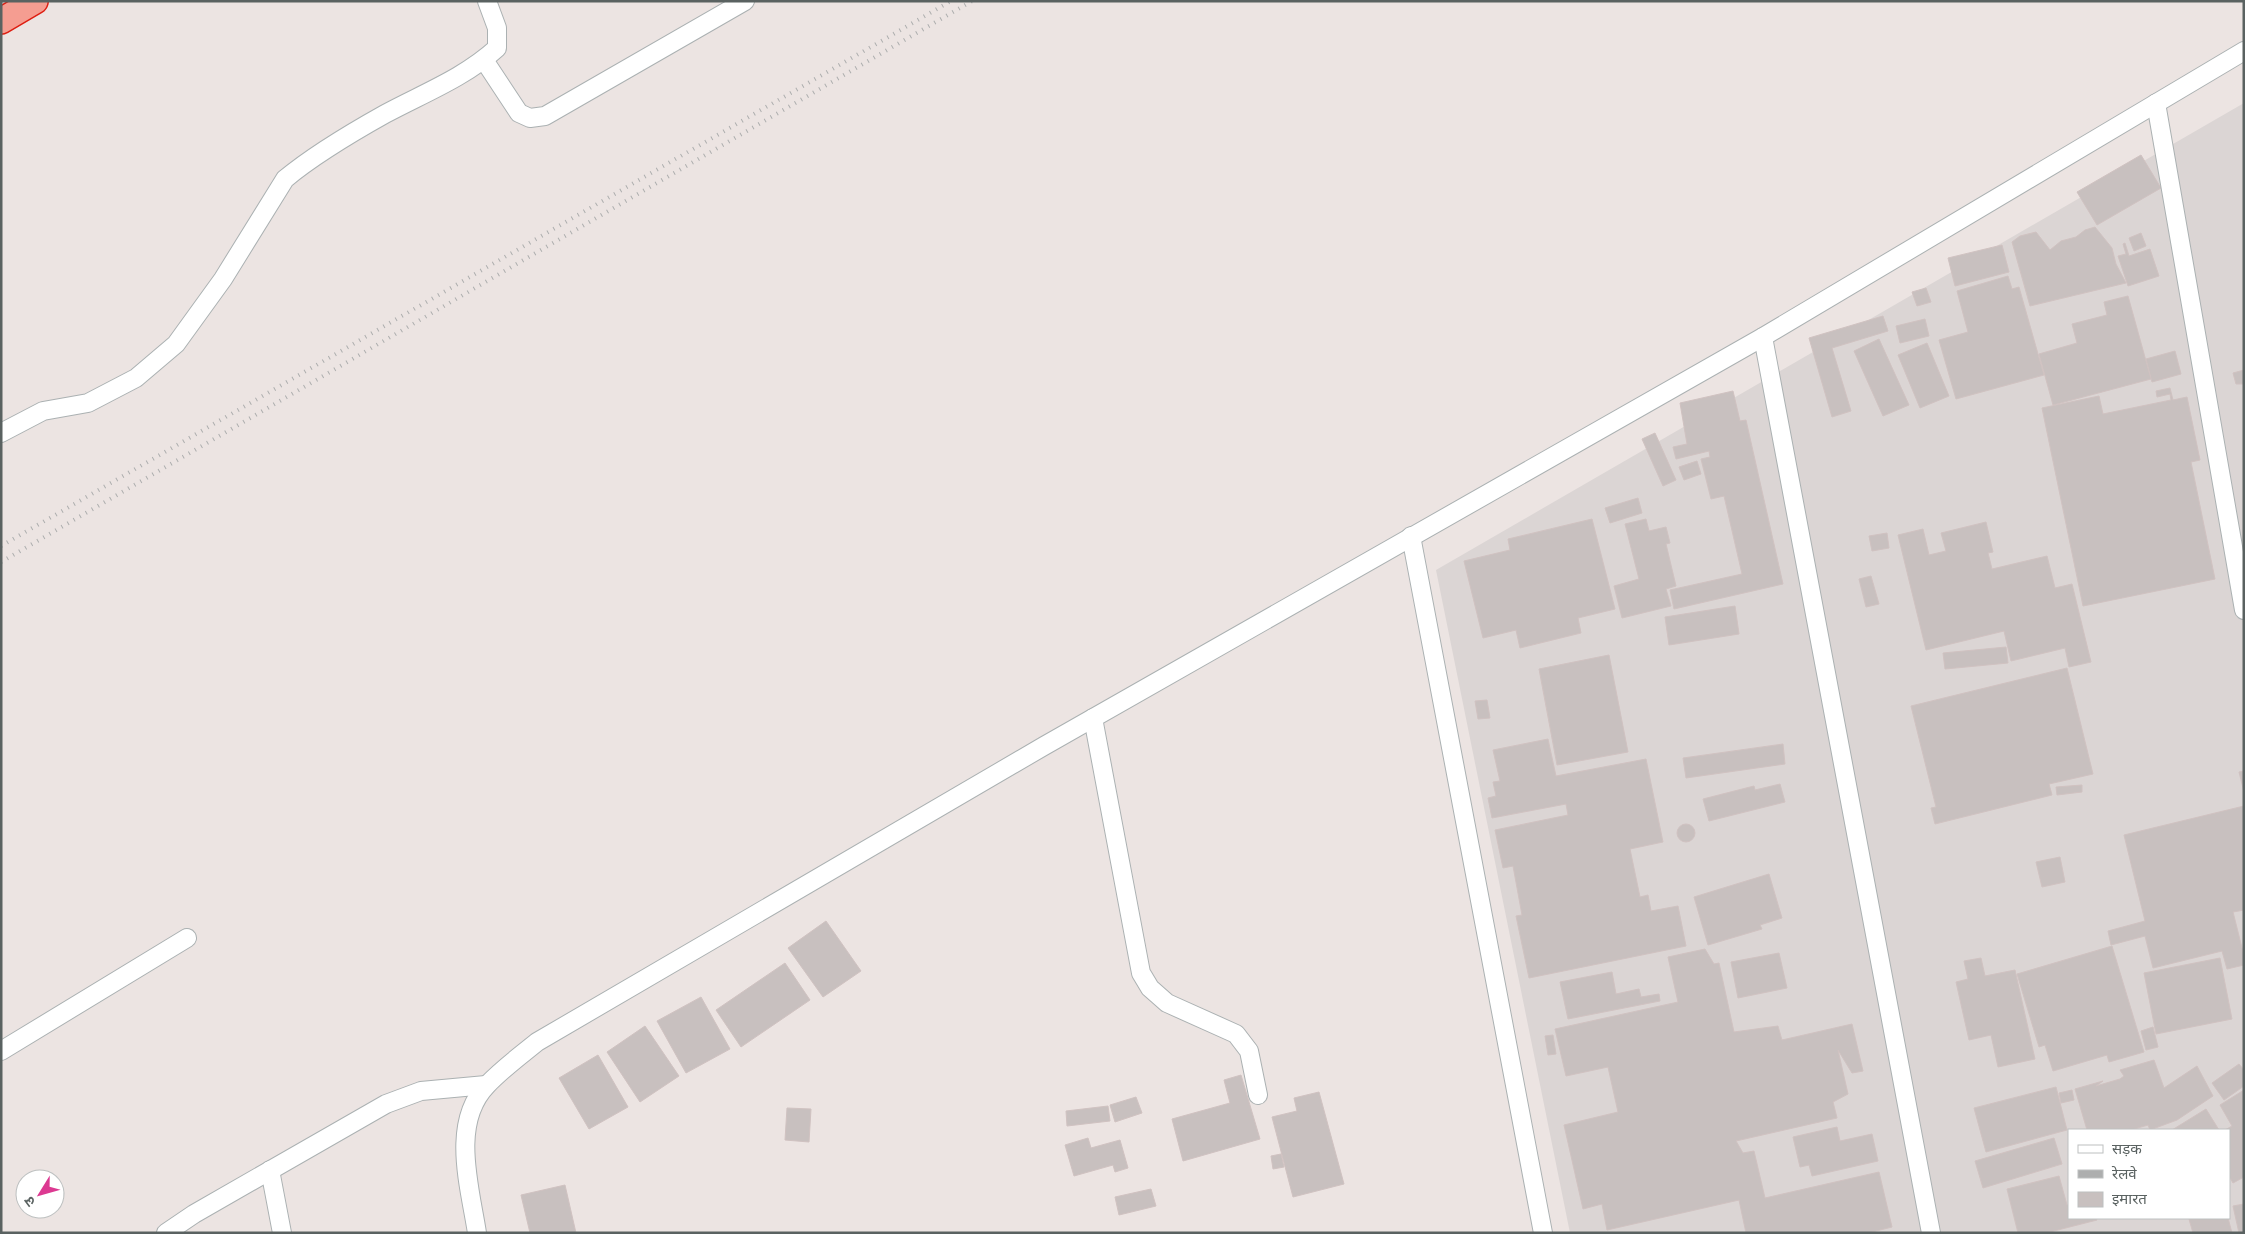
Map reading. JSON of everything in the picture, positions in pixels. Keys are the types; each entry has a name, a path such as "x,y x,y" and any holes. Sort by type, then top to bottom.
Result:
{"highway":[{"path":"1,21 35,1"}],"street":[{"path":"1,433 43,411 88,403 136,378 176,344 223,279 285,179 299,167 385,114 440,88 484,60 497,48 497,28 488,1"},
{"path":"484,60 519,113 530,118 545,116 745,1"},
{"path":"477,1233 466,1155 469,1111 486,1085 536,1042 1093,718 1763,337 2244,51"},
{"path":"2156,103 2244,610"},
{"path":"1763,337 1931,1233"},
{"path":"1411,536 1543,1233"},
{"path":"1093,718 1141,973 1150,988 1167,1003 1236,1034 1249,1051 1258,1095"},
{"path":"1,1051 187,938"},
{"path":"166,1233 194,1214 386,1104 421,1091 486,1085"},
{"path":"270,1170 282,1233"}],"shaded area":[{"path":"2244,103 2244,1233 1570,1233 1436,570"}],"building":[{"path":"2141,155 2161,188 2097,225 2077,192"},
{"path":"2095,227 2112,248 2116,264 2126,283 2030,306 2012,242 2020,236 2036,232 2050,250 2061,241 2076,237 2085,230"},
{"path":"2141,233 2146,246 2134,251 2129,238"},
{"path":"2125,243 2129,256 2150,249 2159,276 2128,286 2118,256 2126,254 2123,244"},
{"path":"2002,245 2009,272 1955,286 1948,258"},
{"path":"2008,276 2012,289 2019,287 2044,375 1956,399 1939,340 1968,332 1957,291"},
{"path":"1926,288 1931,302 1917,306 1912,292"},
{"path":"2128,296 2151,379 2053,405 2039,354 2077,343 2072,324 2107,315 2104,302"},
{"path":"1883,316 1888,331 1832,348 1851,411 1832,417 1809,338"},
{"path":"1925,319 1929,336 1900,343 1896,326"},
{"path":"1879,339 1909,405 1883,416 1854,351"},
{"path":"1927,343 1949,396 1920,408 1898,355"},
{"path":"2175,351 2181,374 2152,382 2146,359"},
{"path":"2244,370 2244,384 2236,384 2233,373"},
{"path":"2170,388 2173,400 2187,397 2200,460 2191,462 2215,579 2083,606 2042,408 2099,396 2103,414 2171,400 2170,394 2157,397 2156,391"},
{"path":"1733,391 1740,421 1746,420 1783,584 1674,609 1670,590 1742,574 1724,496 1711,499 1701,459 1710,457 1709,451 1676,459 1673,447 1687,444 1680,403"},
{"path":"1655,433 1676,480 1663,486 1642,439"},
{"path":"1697,461 1701,474 1684,480 1679,467"},
{"path":"1638,498 1642,513 1610,523 1605,508"},
{"path":"1592,519 1615,609 1578,618 1581,633 1520,648 1516,630 1483,638 1464,561 1510,550 1508,539"},
{"path":"1646,519 1649,531 1666,527 1670,543 1666,544 1676,586 1666,589 1671,606 1622,618 1614,586 1639,579 1625,524"},
{"path":"1986,522 1993,552 1988,553 1992,569 2047,556 2055,588 2072,584 2091,662 2069,667 2065,648 2011,661 2004,631 1926,650 1898,535 1923,529 1929,555 1946,551 1941,533"},
{"path":"1887,533 1889,548 1872,551 1869,536"},
{"path":"1871,576 1879,604 1866,607 1859,579"},
{"path":"1735,606 1739,634 1669,645 1665,617"},
{"path":"2006,647 2008,663 1945,669 1943,653"},
{"path":"1609,655 1628,752 1557,765 1539,669"},
{"path":"2067,668 2093,774 2049,784 2052,795 1935,824 1931,808 1936,807 1911,706"},
{"path":"1487,700 1490,718 1478,719 1475,701"},
{"path":"1548,739 1556,776 1646,759 1663,842 1630,849 1640,897 1648,895 1651,911 1678,906 1686,946 1529,978 1516,916 1522,915 1513,866 1503,868 1495,830 1568,815 1566,804 1492,818 1488,798 1496,796 1493,782 1500,781 1493,750"},
{"path":"1783,744 1785,764 1686,778 1683,758"},
{"path":"2244,771 2244,792 2239,772"},
{"path":"1780,784 1785,802 1709,821 1703,799 1754,786 1755,790"},
{"path":"2082,785 2082,792 2057,795 2056,787"},
{"path":"2244,806 2244,910 2233,912 2244,956 2244,965 2227,969 2222,951 2153,968 2145,936 2111,945 2108,931 2145,921 2124,835"},
{"path":"1682,824 1690,824 1695,829 1693,840 1682,842 1677,837 1677,829"},
{"path":"2060,857 2065,882 2042,887 2036,862"},
{"path":"1769,874 1782,918 1760,925 1762,929 1708,945 1694,897"},
{"path":"826,921 861,971 823,997 788,948"},
{"path":"2112,946 2144,1052 2109,1062 2107,1055 2053,1071 2045,1045 2039,1047 2017,974"},
{"path":"1705,949 1714,964 1719,963 1734,1032 1778,1026 1782,1040 1852,1024 1863,1071 1852,1073 1838,1050 1848,1094 1833,1102 1837,1118 1736,1141 1743,1153 1754,1151 1765,1198 1879,1172 1892,1227 1868,1233 1746,1233 1739,1200 1607,1230 1602,1204 1583,1209 1564,1125 1618,1112 1608,1067 1566,1076 1555,1029 1678,1002 1668,957"},
{"path":"1779,953 1787,988 1738,998 1731,962"},
{"path":"1981,958 1985,976 2015,970 2035,1059 1998,1067 1991,1035 1969,1040 1956,982 1968,979 1964,961"},
{"path":"2220,958 2232,1019 2156,1034 2144,973"},
{"path":"785,963 810,1000 741,1047 716,1010"},
{"path":"1612,972 1616,994 1639,989 1641,997 1659,994 1660,1001 1568,1019 1560,982"},
{"path":"701,997 730,1049 686,1073 657,1021"},
{"path":"645,1026 679,1076 640,1102 607,1052"},
{"path":"2153,1027 2158,1047 2146,1050 2141,1031"},
{"path":"1553,1035 1556,1054 1548,1055 1545,1036"},
{"path":"598,1055 628,1107 589,1129 559,1078"},
{"path":"2154,1060 2164,1088 2197,1066 2213,1096 2177,1120 2153,1129 2150,1129 2148,1125 2134,1129 2087,1129 2075,1089 2103,1081 2096,1086 2120,1079 2124,1076 2120,1070"},
{"path":"2239,1064 2244,1070 2244,1086 2224,1100 2212,1083"},
{"path":"1241,1075 1260,1139 1183,1161 1172,1119 1230,1103 1224,1080"},
{"path":"2056,1087 2067,1130 1986,1152 1974,1108"},
{"path":"2072,1090 2074,1100 2061,1103 2059,1093"},
{"path":"2244,1090 2244,1177 2233,1183 2230,1178 2230,1129 2227,1129 2232,1126 2220,1105"},
{"path":"1319,1092 1344,1184 1293,1197 1272,1117 1297,1111 1294,1098"},
{"path":"1136,1097 1142,1113 1115,1122 1110,1105"},
{"path":"1108,1106 1110,1121 1067,1126 1066,1111"},
{"path":"787,1108 811,1109 809,1142 785,1140"},
{"path":"2206,1109 2218,1129 2174,1129"},
{"path":"1837,1127 1840,1141 1872,1134 1878,1161 1812,1176 1809,1165 1800,1167 1793,1137"},
{"path":"1088,1138 1091,1148 1120,1140 1128,1168 1115,1172 1113,1165 1074,1176 1065,1145"},
{"path":"2054,1138 2062,1164 1983,1188 1975,1161"},
{"path":"1281,1154 1284,1167 1273,1169 1271,1156"},
{"path":"2059,1176 2068,1205 2068,1219 2097,1220 2046,1233 2018,1233 2007,1189"},
{"path":"565,1185 576,1233 530,1233 521,1195"},
{"path":"1151,1189 1156,1206 1119,1215 1115,1197"},
{"path":"2244,1204 2244,1233 2239,1233 2233,1206"},
{"path":"2189,1219 2228,1219 2232,1233 2193,1233"}],"railway":[{"path":"1,546 951,1"},
{"path":"1,562 972,1"}]}
